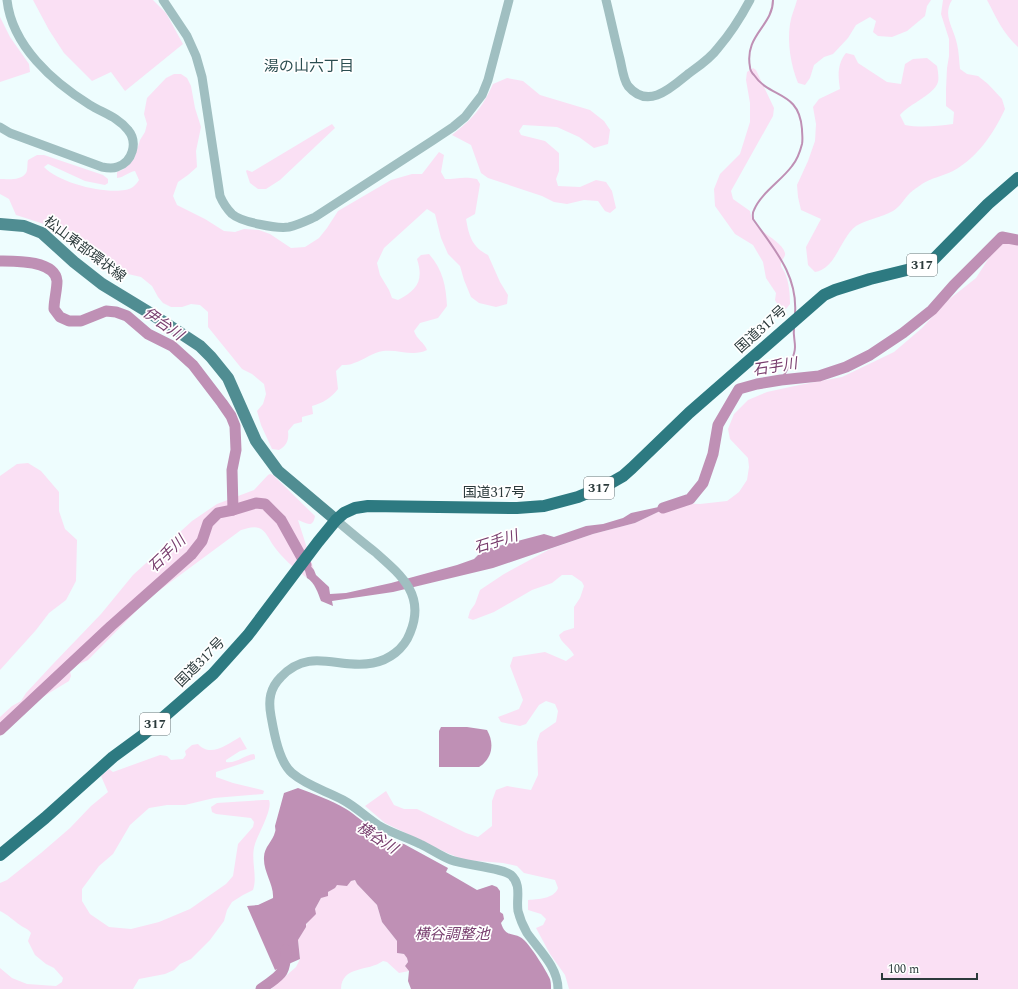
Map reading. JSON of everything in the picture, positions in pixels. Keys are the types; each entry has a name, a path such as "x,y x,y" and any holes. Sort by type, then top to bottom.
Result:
{"highway":[{"name":"国道317号","path":"0,855 44,819 96,772 144,735 208,678 248,635 318,542 336,520 344,513 368,506 517,508 544,506 578,497 609,484 623,476 689,413 824,295 842,287 919,267 934,259 988,204 1018,178"}],"main road":[{"name":"松山東部環状線","path":"0,224 24,226 42,233 74,262 102,284 154,315 200,346 228,378 256,441 270,462 278,471 336,520"}],"street":[{"path":"0,127 10,133 102,168 118,167 125,164 133,151 133,136 118,119 91,106 56,81 28,50 15,29 7,0"},
{"path":"163,0 187,36 198,63 202,77 220,196 225,206 232,214 248,222 287,227 299,224 315,217 442,134 464,117 482,95 486,85 509,0"},
{"path":"606,0 623,71 628,85 636,93 644,96 653,96 662,94 713,55 737,22 750,0"},
{"path":"336,520 402,576 412,593 415,616 413,626 404,645 396,653 382,661 365,664 314,660 297,665 286,672 277,681 272,689 269,700 277,744 284,763 291,772 299,778 345,801 379,825 396,834 419,843 448,859 462,863 504,870 511,874 516,880 519,891 518,910 522,922 555,972 558,981 558,989"}],"shaded area":[{"path":"33,0 153,0 166,13 183,44 125,91 111,72 92,81 64,53 49,30"},
{"path":"797,0 931,0 927,6 925,16 907,31 892,37 878,36 873,32 876,21 870,17 856,25 848,38 833,54 824,57 814,65 810,78 805,85 798,83 793,69 789,47 791,18"},
{"path":"943,0 952,0 949,6 948,17 956,38 960,69 967,74 978,76 988,84 1002,99 1005,109 996,127 984,144 962,166 922,184 910,193 893,211 856,226 828,265 822,270 815,272 808,265 806,247 821,219 801,210 797,185 815,141 816,124 813,107 819,99 840,89 839,70 841,61 846,53 854,55 858,63 887,82 901,84 905,64 913,59 927,58 937,66 938,82 936,87 900,115 905,125 923,127 953,124 954,112 946,106 949,39 941,14"},
{"path":"987,0 1018,0 1018,47 1004,31"},
{"path":"0,17 10,37 29,64 30,72 0,82"},
{"path":"753,68 756,70 774,108 773,116 731,191 733,199 750,211 756,225 780,245 785,253 781,266 785,272 790,296 790,304 786,309 780,309 775,300 776,293 766,278 763,262 753,245 735,234 715,206 714,189 720,174 740,154 750,122 750,103 746,80 747,72"},
{"path":"174,74 181,74 187,78 191,86 195,108 201,127 196,151 197,167 178,182 173,196 177,205 205,219 224,231 235,232 244,229 259,230 270,234 291,248 305,247 319,238 338,211 391,180 412,174 422,174 439,152 444,155 441,172 445,179 472,178 477,179 480,184 475,214 466,219 467,225 470,236 475,245 488,255 500,282 508,295 507,304 496,307 479,303 471,297 460,266 448,254 441,238 435,214 427,209 384,248 377,263 380,275 392,298 398,300 410,292 417,284 420,273 417,259 421,255 429,254 438,266 445,285 447,306 438,318 420,323 414,331 427,350 416,353 383,351 352,364 342,365 336,371 338,389 333,395 312,406 313,414 302,417 302,422 294,424 288,431 288,440 284,446 279,450 272,449 261,425 257,411 263,404 266,394 264,384 252,374 242,369 208,327 208,312 200,305 191,304 182,307 171,307 163,303 152,286 141,277 109,268 103,260 77,246 47,225 16,215 9,199 0,194 0,179 14,179 24,176 27,172 28,160 37,155 44,155 103,175 108,179 108,183 105,185 85,181 48,164 44,167 60,178 94,189 116,191 130,189 137,184 139,180 135,171 117,178 117,172 124,169 134,159 140,140 145,132 147,124 144,114 147,98 166,78"},
{"path":"507,78 523,81 540,95 590,110 604,121 610,130 608,144 594,148 579,137 557,127 523,125 519,131 521,135 545,141 559,153 559,171 556,179 558,186 580,187 596,180 606,182 612,191 616,208 610,213 605,211 598,201 584,200 567,204 554,202 542,196 488,178 481,173 471,145 452,135 466,124 476,113 493,84"},
{"path":"332,124 335,128 280,180 266,189 258,189 250,183 247,170 252,172"},
{"path":"1003,242 1016,243 1018,245 1018,989 569,989 565,975 550,954 536,928 543,925 546,919 541,914 528,910 528,900 545,898 556,892 558,888 555,880 524,873 517,866 503,863 464,860 385,823 365,806 386,791 394,805 404,809 417,809 466,833 478,837 492,826 492,801 496,790 507,786 531,790 538,775 537,742 540,733 556,722 558,711 555,704 546,701 539,705 526,724 520,726 501,722 498,717 519,709 523,700 510,666 513,657 545,652 566,661 574,655 559,635 564,631 574,628 574,607 580,598 584,586 582,582 572,575 562,575 552,583 532,590 494,612 473,620 468,618 480,590 504,574 550,549 593,534 635,523 677,503 700,504 727,501 739,492 747,480 749,467 748,458 730,439 728,429 734,414 748,400 767,392 842,377 894,352 922,328 947,301 976,278 994,250"},
{"path":"28,463 41,471 59,492 59,511 65,529 77,540 76,581 66,600 49,613 36,630 0,670 0,476 17,464"},
{"path":"270,474 273,475 315,516 313,523 311,524 298,520 314,570 300,554 307,578 284,559 261,529 254,527 241,530 149,598 88,660 79,664 70,671 71,676 69,681 36,701 0,736 0,717 12,706 21,701 26,693 101,614 133,575 192,521 217,504 254,490"},
{"path":"240,737 247,749 240,751 226,760 226,762 237,761 254,754 255,759 216,772 216,777 262,790 264,791 263,794 214,798 185,805 167,805 149,808 130,825 113,854 99,866 82,889 82,901 90,914 109,927 131,929 159,922 190,909 226,884 233,876 238,844 253,827 254,822 251,818 216,814 212,812 211,807 217,803 269,800 269,809 255,844 253,861 255,879 253,890 232,902 227,910 224,921 210,940 191,959 180,964 174,970 165,974 139,979 133,989 0,989 0,968 12,978 27,984 56,986 62,982 63,978 54,968 46,964 35,955 28,941 31,933 0,911 0,883 7,880 41,853 108,792 101,776 109,769 113,772 160,755 167,756 171,760 183,759 186,755 185,751 192,745 198,744 208,750 213,750 225,746"},
{"path":"355,880 377,905 382,922 397,941 397,953 404,954 407,958 408,962 405,966 409,971 399,973 387,962 383,961 370,967 351,972 342,981 341,989 271,989 296,967 300,959 298,940 321,898 337,885"}],"water":[{"path":"677,503 635,523 593,534 493,568 393,592 332,601 333,606 321,601 314,585 307,578 300,553 314,570 316,575 329,587 330,594 346,593 391,583 457,565 474,559 483,550 544,534 554,537 586,526 603,524 623,518 631,513"},
{"path":"441,727 467,727 487,730 491,741 491,751 487,760 479,767 439,767 439,731"},
{"name":"横谷調整池","path":"298,788 346,809 381,835 404,844 448,868 446,872 477,890 492,885 497,887 500,891 500,912 503,914 504,919 501,923 503,928 508,933 520,937 530,947 550,978 551,989 411,989 408,981 409,971 405,966 408,962 407,958 404,954 397,953 397,941 382,922 377,905 355,880 351,881 347,886 337,885 328,892 328,896 321,898 315,909 316,914 306,924 306,927 298,940 300,959 275,970 247,906 258,905 273,898 272,888 265,868 264,853 274,835 284,793"}],"waterway":[{"path":"773,0 769,17 751,47 749,56 750,68 761,83 783,96 795,107 800,116 802,142 794,164 761,198 753,212 753,219 776,252 789,275 793,287 795,314"},
{"name":"石手川","path":"663,508 690,499 703,483 713,454 718,425 739,389 781,380 819,376 846,367 870,355 903,333 932,310 954,285 1002,237 1018,240"},
{"name":"伊台川","path":"0,261 15,261 42,265 55,274 57,281 54,309 60,317 69,321 81,321 106,311 116,312 127,316 148,334 172,346 193,365 231,416 235,426 236,450 232,470 233,510"},
{"path":"781,380 794,355 794,328"},
{"name":"石手川","path":"0,730 111,626 191,555 202,541 208,523 218,513 256,503 265,504 281,520 306,565"},
{"name":"横谷川","path":"261,989 281,974 286,950"}],"district":[{"name":"湯の山六丁目","path":"309,66"}]}
